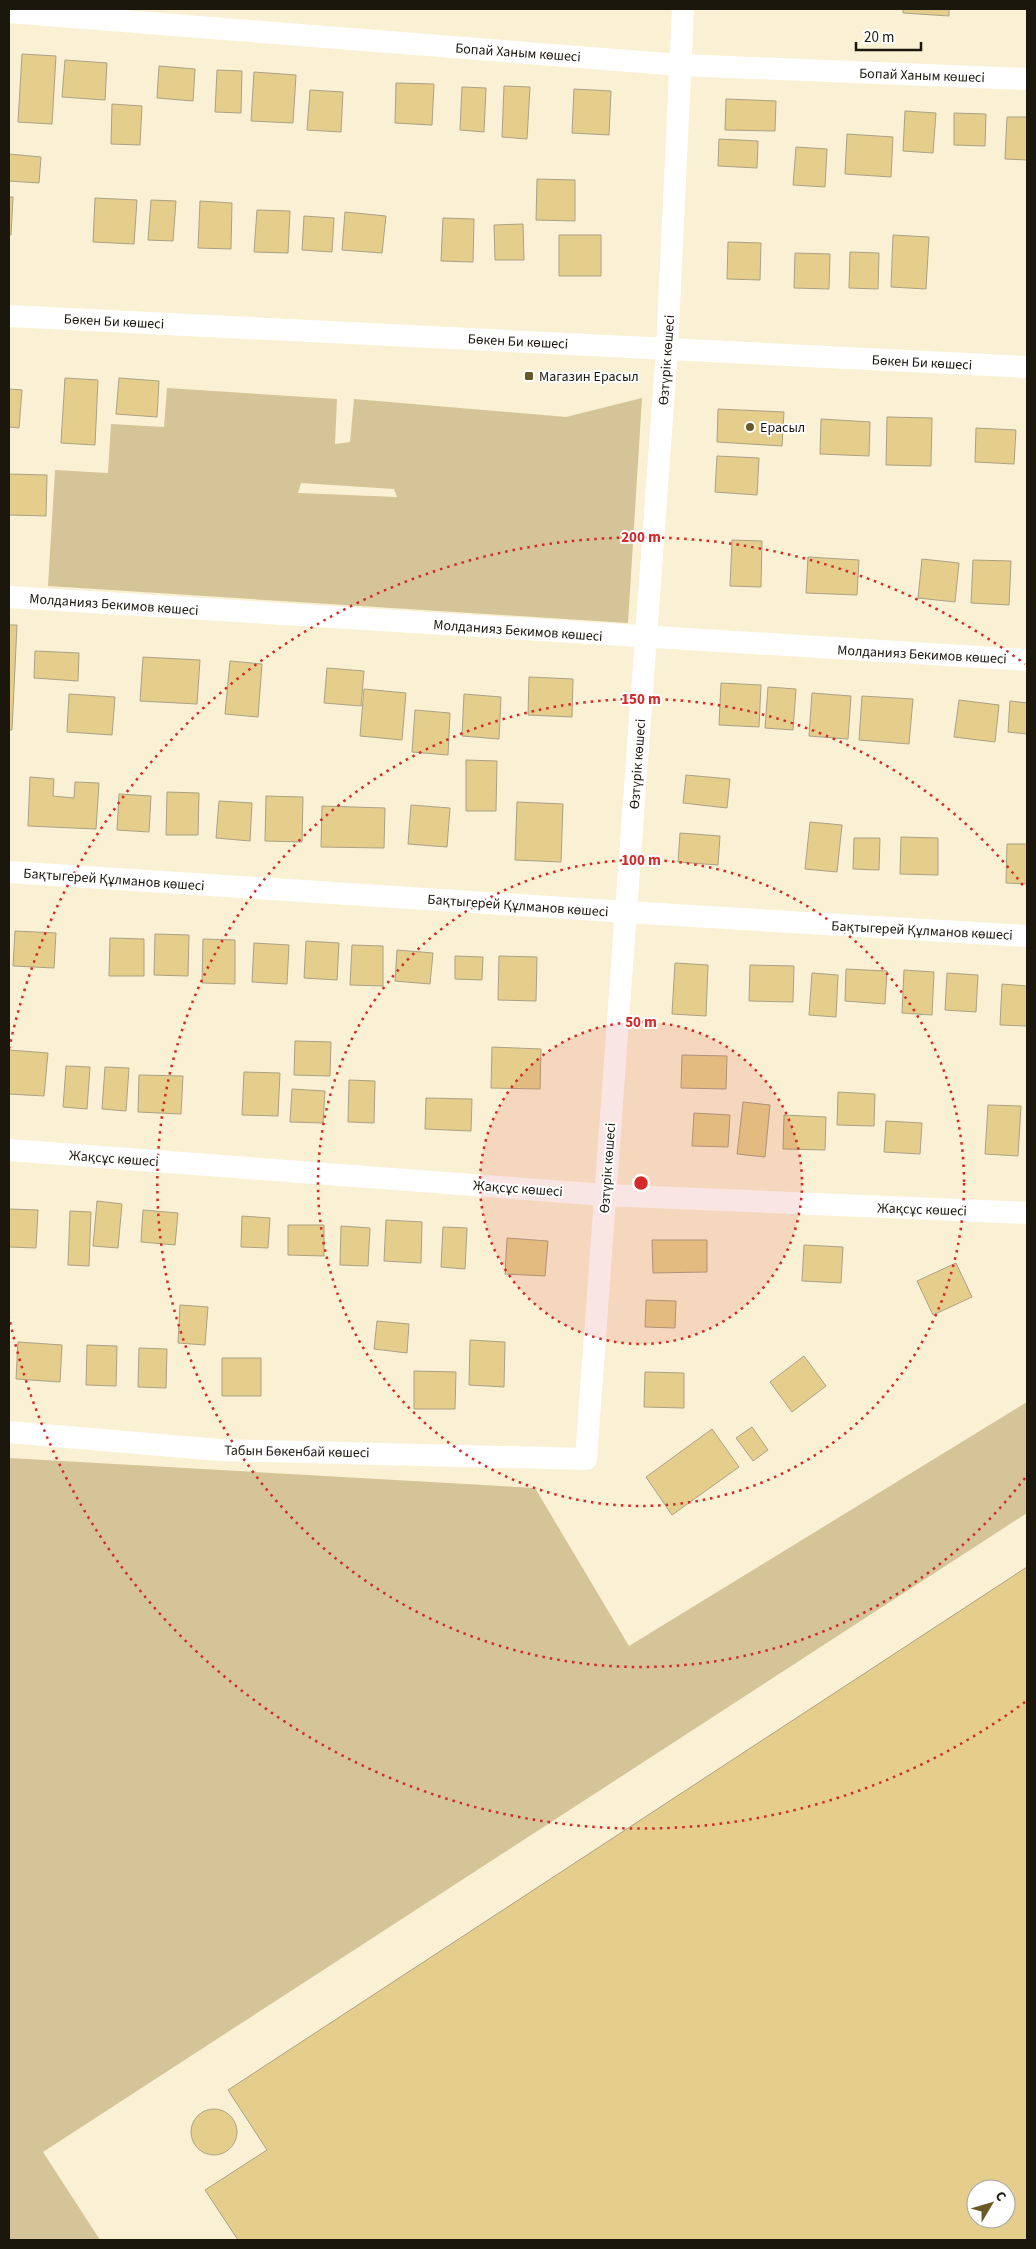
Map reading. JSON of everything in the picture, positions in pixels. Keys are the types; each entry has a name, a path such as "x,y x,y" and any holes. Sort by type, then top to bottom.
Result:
{"street":[{"name":"Өзтүрік көшесі","path":"586,1459 667,349 683,9"},
{"name":"Бопай Ханым көшесі","path":"9,12 680,65 1027,79"},
{"name":"Бөкен Би көшесі","path":"9,316 1027,367"},
{"name":"Молданияз Бекимов көшесі","path":"9,597 646,638 1027,660"},
{"name":"Бақтыгерей Құлманов көшесі","path":"9,872 1027,936"},
{"name":"Жақсұс көшесі","path":"9,1150 605,1195 1027,1213"},
{"name":"Табын Бөкенбай көшесі","path":"9,1432 219,1450 586,1459"}],"shaded area":[{"path":"167,388 337,399 335,444 350,442 354,399 566,417 642,398 628,623 48,586 55,470 108,473 111,424 164,427","holes":["301,483 394,489 397,497 298,493"]},
{"path":"1027,1402 1027,1513 43,2152 100,2240 9,2240 9,1458 535,1488 629,1646"}],"building":[{"path":"903,9 949,9 949,16 903,13"},
{"path":"22,54 56,56 52,124 18,122"},
{"path":"65,60 107,63 105,100 62,97"},
{"path":"159,66 195,69 193,101 157,98"},
{"path":"217,70 242,71 241,113 215,112"},
{"path":"254,72 296,75 293,123 251,121"},
{"path":"396,83 434,84 432,125 395,123"},
{"path":"504,86 530,87 527,139 502,137"},
{"path":"462,87 486,88 484,132 460,130"},
{"path":"574,89 611,91 609,135 572,133"},
{"path":"310,90 343,92 341,132 307,130"},
{"path":"726,99 776,101 775,131 725,130"},
{"path":"112,104 142,106 140,145 111,144"},
{"path":"905,111 936,113 933,153 903,151"},
{"path":"954,113 986,114 985,146 954,145"},
{"path":"1007,117 1027,117 1027,160 1005,159"},
{"path":"847,134 893,137 891,177 845,174"},
{"path":"719,139 758,141 757,168 718,166"},
{"path":"796,147 827,149 825,187 793,185"},
{"path":"9,154 41,157 39,183 9,181"},
{"path":"537,179 575,180 575,221 536,220"},
{"path":"9,197 13,197 11,235 9,235"},
{"path":"95,198 137,200 134,244 93,242"},
{"path":"151,200 176,201 173,241 148,240"},
{"path":"200,201 232,203 231,249 198,248"},
{"path":"257,210 290,211 288,253 254,252"},
{"path":"345,212 386,216 382,253 342,250"},
{"path":"304,216 334,218 332,252 302,250"},
{"path":"443,218 474,219 473,262 441,261"},
{"path":"523,224 524,260 495,260 494,225"},
{"path":"559,235 601,235 601,276 559,276"},
{"path":"893,235 929,237 926,289 891,287"},
{"path":"728,242 761,243 760,280 727,279"},
{"path":"850,252 879,253 878,289 849,288"},
{"path":"795,253 830,254 829,289 794,288"},
{"path":"65,378 98,380 95,445 61,443"},
{"path":"119,378 159,381 157,417 116,414"},
{"path":"9,389 22,390 19,428 9,427"},
{"name":"Ерасыл","path":"718,409 784,412 782,446 717,442"},
{"path":"887,417 932,418 931,466 886,465"},
{"path":"821,419 870,422 869,456 820,454"},
{"path":"976,428 1016,430 1014,464 975,462"},
{"path":"717,456 759,458 757,495 715,492"},
{"path":"9,474 47,475 46,516 9,515"},
{"path":"732,540 762,541 761,587 730,586"},
{"path":"808,557 859,560 857,595 806,593"},
{"path":"922,559 959,563 955,602 918,598"},
{"path":"973,560 1011,561 1009,605 971,603"},
{"path":"9,625 17,625 12,730 9,730"},
{"path":"35,651 79,653 78,681 34,678"},
{"path":"143,657 200,660 197,704 140,701"},
{"path":"230,661 262,664 258,717 225,714"},
{"path":"327,668 364,671 361,706 324,703"},
{"path":"529,677 573,679 572,717 528,715"},
{"path":"721,683 761,685 759,727 719,725"},
{"path":"768,687 796,689 793,730 765,728"},
{"path":"364,689 406,693 402,740 360,736"},
{"path":"812,693 851,696 848,739 809,736"},
{"path":"69,694 115,697 112,735 67,732"},
{"path":"464,694 501,697 499,739 462,736"},
{"path":"862,696 913,699 909,744 859,740"},
{"path":"959,700 999,705 995,742 954,737"},
{"path":"1010,701 1027,703 1027,734 1008,732"},
{"path":"415,710 450,713 448,755 412,752"},
{"path":"466,760 497,761 496,811 466,811"},
{"path":"686,775 730,779 727,808 683,803"},
{"path":"30,777 54,779 53,796 74,798 75,782 99,783 96,829 28,826"},
{"path":"167,792 199,793 198,835 166,835"},
{"path":"119,794 151,796 149,832 117,830"},
{"path":"266,796 303,797 302,842 265,841"},
{"path":"219,801 252,803 250,841 216,838"},
{"path":"517,802 563,804 561,862 515,860"},
{"path":"411,805 450,808 447,847 408,844"},
{"path":"322,806 385,808 384,848 321,847"},
{"path":"810,822 842,825 837,872 805,869"},
{"path":"680,833 720,836 718,865 678,862"},
{"path":"901,837 938,838 938,875 900,874"},
{"path":"854,838 880,838 879,870 853,869"},
{"path":"1007,844 1027,844 1027,884 1006,883"},
{"path":"15,931 56,933 54,968 13,966"},
{"path":"155,934 189,935 188,976 154,975"},
{"path":"110,938 144,939 144,976 109,976"},
{"path":"203,939 235,940 235,984 202,983"},
{"path":"306,941 339,943 337,980 304,978"},
{"path":"254,943 289,945 287,984 252,982"},
{"path":"352,945 383,946 383,986 350,985"},
{"path":"397,950 433,953 430,984 395,981"},
{"path":"455,956 483,957 482,980 455,979"},
{"path":"499,956 537,957 536,1001 498,1000"},
{"path":"675,963 708,965 706,1016 672,1014"},
{"path":"750,965 794,966 793,1002 749,1001"},
{"path":"846,969 887,971 885,1004 845,1001"},
{"path":"904,970 934,972 932,1015 902,1013"},
{"path":"812,973 838,975 836,1017 809,1015"},
{"path":"947,973 978,975 976,1012 945,1010"},
{"path":"1002,984 1027,986 1027,1026 1000,1025"},
{"path":"295,1041 331,1042 330,1076 294,1075"},
{"path":"492,1047 541,1049 540,1089 491,1088"},
{"path":"9,1050 48,1053 44,1096 9,1094"},
{"path":"682,1055 727,1056 726,1089 681,1088"},
{"path":"66,1066 90,1067 87,1109 63,1107"},
{"path":"105,1067 129,1068 126,1111 102,1109"},
{"path":"244,1072 280,1073 278,1116 242,1115"},
{"path":"139,1075 183,1076 181,1114 138,1112"},
{"path":"349,1080 375,1081 374,1123 348,1122"},
{"path":"292,1089 325,1091 323,1123 290,1122"},
{"path":"838,1092 875,1094 874,1126 837,1125"},
{"path":"426,1098 472,1099 471,1131 425,1129"},
{"path":"743,1102 770,1105 765,1157 737,1154"},
{"path":"988,1105 1021,1106 1018,1156 985,1154"},
{"path":"694,1113 730,1115 728,1147 692,1146"},
{"path":"784,1115 826,1117 825,1150 783,1149"},
{"path":"886,1121 922,1123 920,1154 884,1152"},
{"path":"97,1201 122,1204 118,1248 93,1246"},
{"path":"9,1209 38,1210 36,1248 9,1247"},
{"path":"143,1210 178,1213 175,1245 141,1242"},
{"path":"70,1211 91,1212 89,1266 68,1265"},
{"path":"242,1216 270,1218 268,1248 241,1247"},
{"path":"386,1220 422,1222 421,1263 384,1261"},
{"path":"288,1225 324,1225 324,1256 288,1255"},
{"path":"341,1226 370,1228 368,1266 340,1265"},
{"path":"443,1227 467,1228 465,1269 441,1267"},
{"path":"507,1238 548,1241 545,1276 505,1274"},
{"path":"652,1240 707,1240 707,1272 653,1273"},
{"path":"804,1245 843,1247 841,1283 802,1281"},
{"path":"956,1263 972,1297 933,1315 917,1281"},
{"path":"646,1300 676,1301 675,1328 645,1327"},
{"path":"180,1305 208,1307 205,1345 178,1343"},
{"path":"377,1321 409,1324 407,1353 374,1349"},
{"path":"470,1340 505,1342 504,1387 469,1385"},
{"path":"18,1342 62,1345 60,1382 16,1379"},
{"path":"87,1345 117,1346 116,1386 86,1385"},
{"path":"139,1348 167,1349 166,1388 138,1387"},
{"path":"804,1356 826,1386 792,1412 770,1382"},
{"path":"222,1358 261,1358 261,1396 222,1396"},
{"path":"414,1371 456,1372 455,1409 414,1409"},
{"path":"645,1372 684,1373 684,1408 644,1407"},
{"path":"752,1427 768,1450 753,1461 736,1438"},
{"path":"712,1429 739,1467 672,1515 646,1477"},
{"path":"1027,1567 1027,2240 238,2240 205,2190 267,2150 228,2090"},
{"path":"209,2109 219,2109 231,2115 236,2123 236,2141 231,2149 223,2154 209,2155 201,2152 194,2145 191,2137 191,2127 194,2119 201,2112"}],"place":[{"name":"Магазин Ерасыл","path":"529,376"},
{"name":"Ерасыл","path":"750,427"}]}
